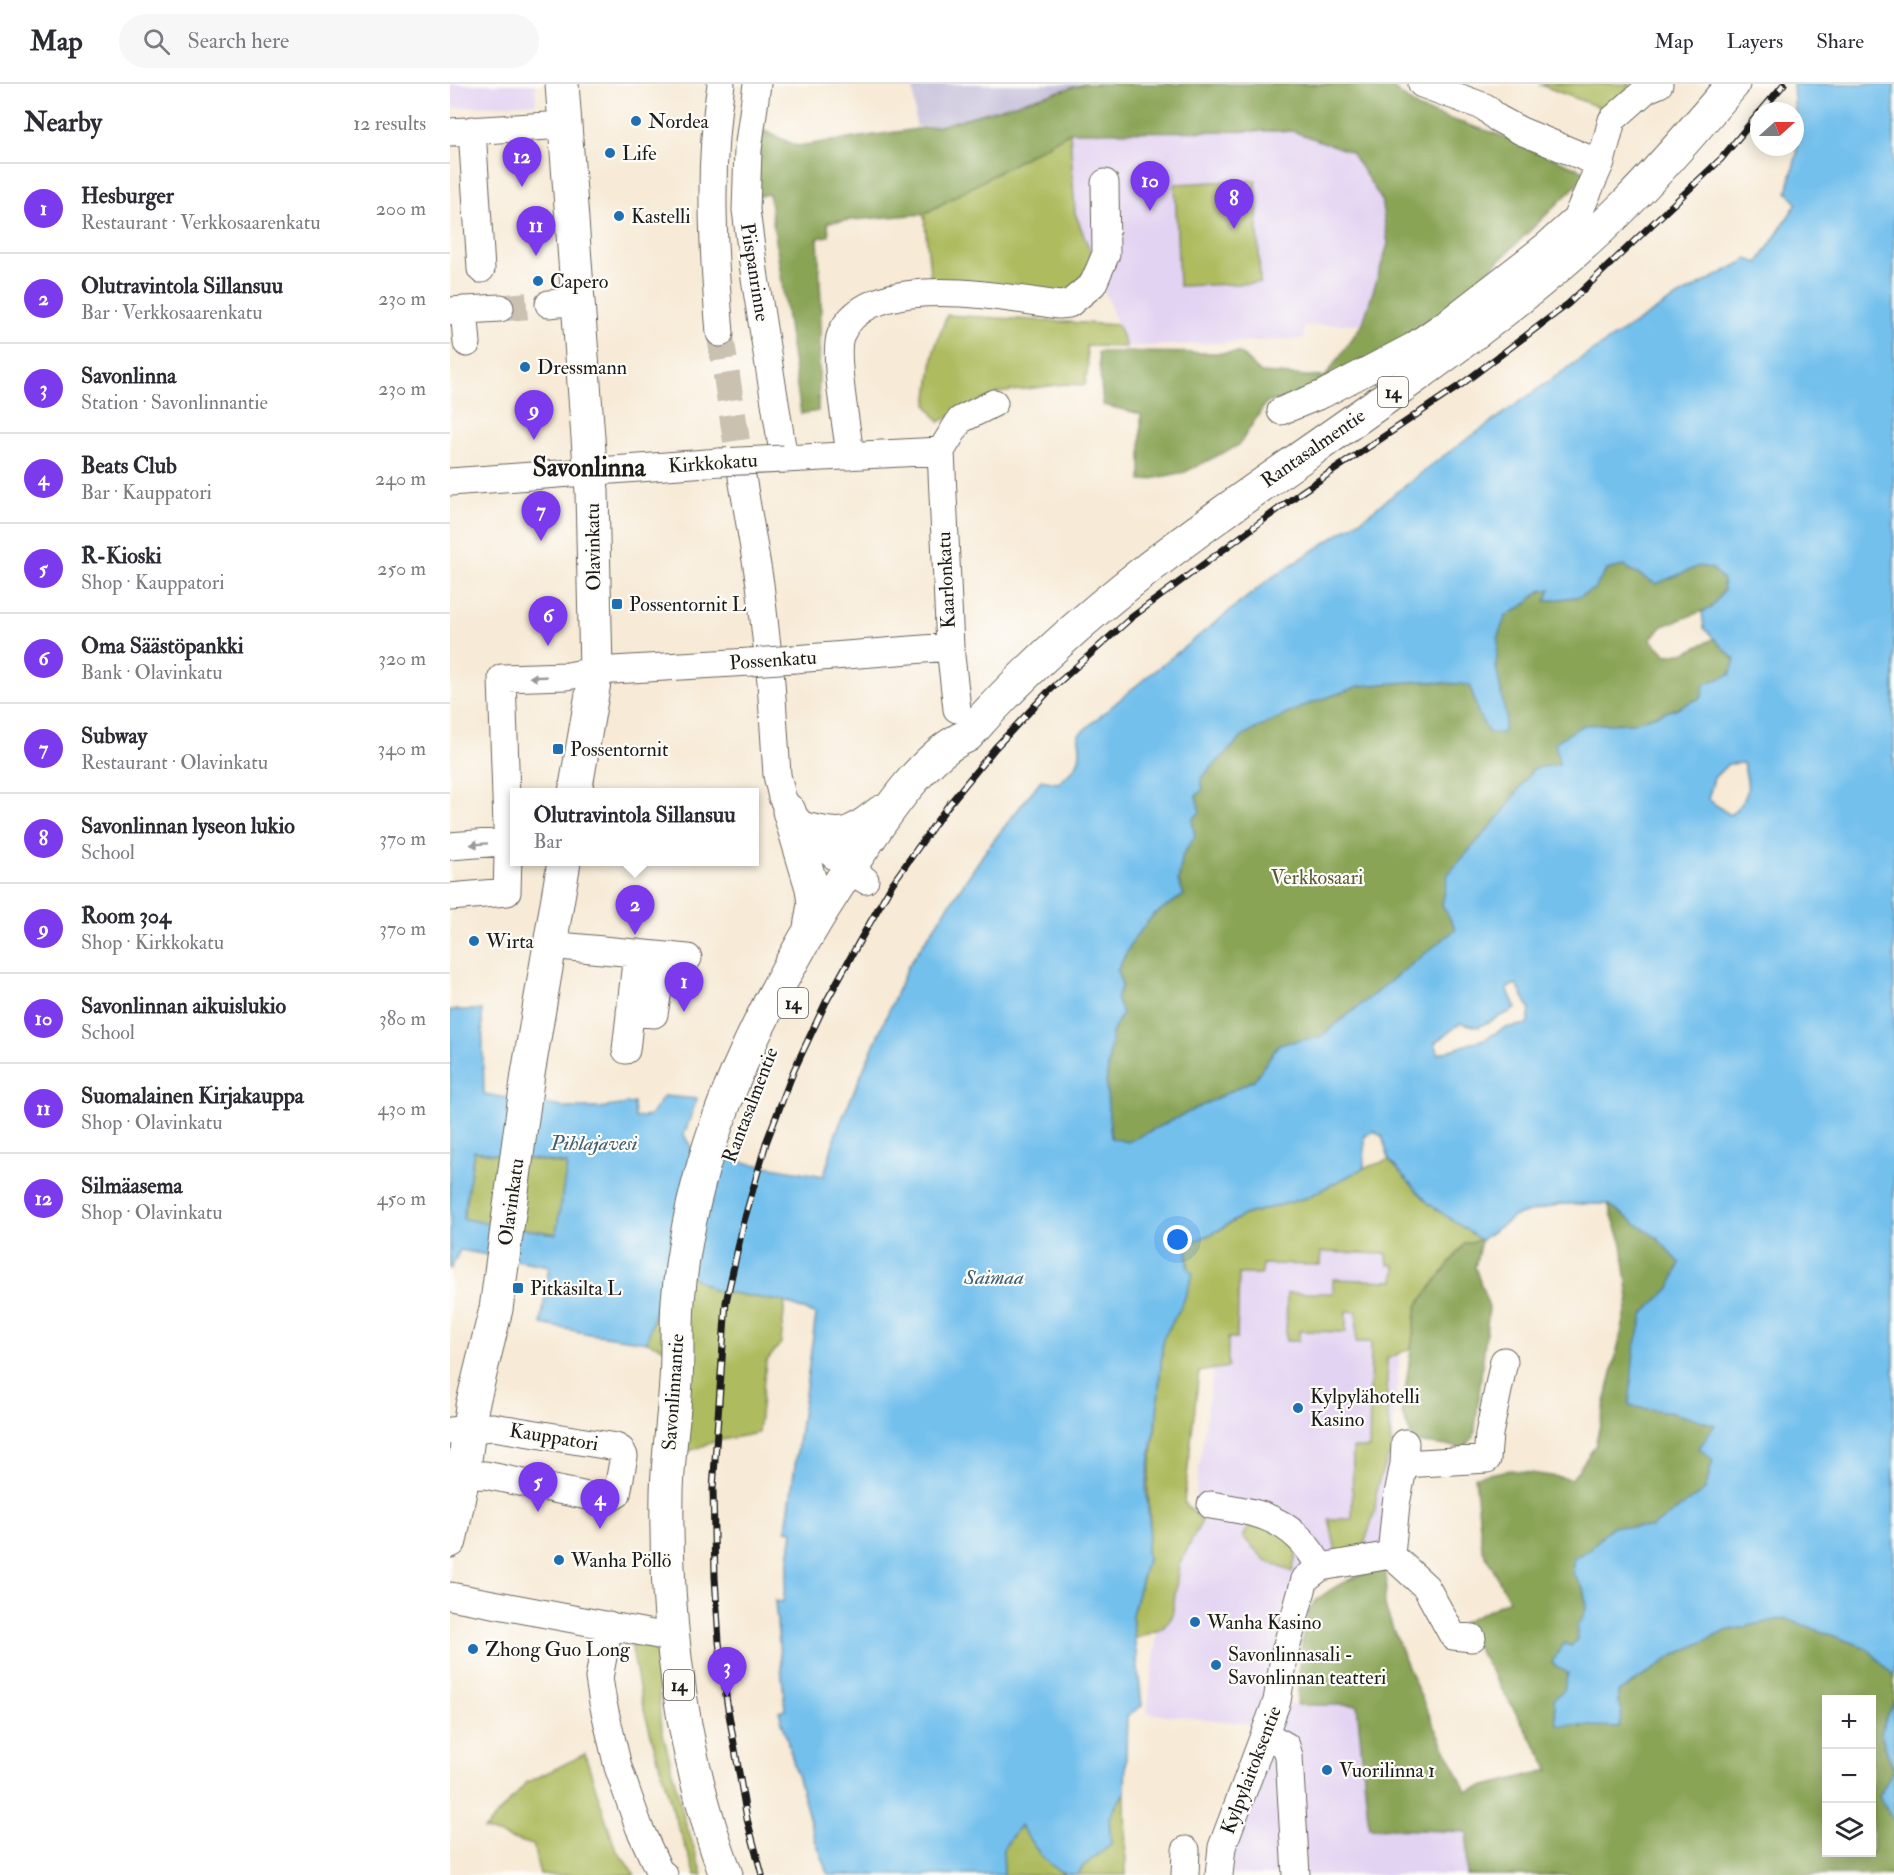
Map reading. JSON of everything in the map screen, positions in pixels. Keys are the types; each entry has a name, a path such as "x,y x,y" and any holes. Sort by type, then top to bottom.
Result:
{"main road":[{"name":"Olavinkatu","path":"562,84 565,126 563,302 590,472 596,671 576,788"},
{"name":"Rantasalmentie","path":"726,1130 847,907 857,874 901,796 931,761 954,741 967,723 1029,672 1095,609 1163,555 1406,384 1554,269 1644,186 1733,84"},
{"name":"Rantasalmentie","path":"810,928 857,874 911,818 964,754 967,723"},
{"path":"797,820 833,836 850,834 859,830 901,796"},
{"path":"797,820 814,904 810,928"},
{"name":"Olavinkatu","path":"450,1541 459,1430 472,1406 496,1309 528,1074 563,866"},
{"name":"Savonlinnantie","path":"726,1875 705,1809 690,1749 677,1673 668,1572 667,1490 670,1435 686,1300 687,1244 698,1188 726,1130 751,1044 810,928"}],"street":[{"name":"Piispanrinne","path":"757,84 748,150 746,210 784,459"},
{"path":"1422,84 1485,106 1497,118 1521,131 1594,161"},
{"path":"1281,411 1323,394 1412,347 1451,320 1546,246 1576,219 1601,162 1612,120 1647,89 1659,84"},
{"path":"720,94 712,172 713,247 720,333"},
{"path":"481,268 461,131 565,126"},
{"path":"850,456 837,357 840,335 857,312 900,296 939,291 1059,305 1069,304 1093,284 1106,254 1105,183"},
{"path":"467,343 457,310 500,308"},
{"path":"941,451 960,420 994,403"},
{"name":"Kirkkokatu","path":"450,482 720,462 941,451"},
{"name":"Kaarlonkatu","path":"941,451 950,647 967,723"},
{"path":"742,477 766,631 777,775 782,797 797,820 825,849 857,874"},
{"name":"Possenkatu","path":"510,824 502,678 950,647"},
{"path":"450,846 510,842"},
{"path":"450,897 507,892 510,854"},
{"path":"549,945 676,957 654,1014 630,1012"},
{"path":"626,1050 637,953"},
{"path":"1391,1555 1404,1453 1487,1459 1489,1434 1504,1361"},
{"name":"Kauppatori","path":"456,1476 485,1475 607,1500 617,1494 624,1456 616,1447 493,1427 459,1430"},
{"path":"1210,1505 1257,1513 1276,1520 1300,1538 1321,1567 1391,1555"},
{"path":"1391,1555 1426,1587 1454,1636 1472,1638"},
{"name":"Kylpylaitoksentie","path":"1219,1875 1222,1847 1277,1701 1286,1652 1305,1579 1321,1567"},
{"path":"450,1596 658,1635"},
{"path":"609,1625 599,1678 603,1703 618,1767 639,1827 658,1871 664,1875"},
{"path":"1263,1738 1286,1746 1290,1756 1296,1875"}],"shaded area":[{"path":"450,84 535,84 536,103 450,108"},
{"path":"913,84 1084,84 940,126 916,127"},
{"path":"1292,131 1351,152 1381,199 1389,244 1363,323 1304,326 1304,339 1126,347 1075,213 1070,133"},
{"path":"1410,1242 1383,1546 1307,1561 1261,1725 1147,1713 1167,1559 1193,1512 1227,1270 1290,1248"},
{"path":"1277,1701 1297,1705 1357,1705 1369,1828 1467,1832 1466,1875 1219,1875"}],"green space":[{"path":"1084,84 1388,84 1419,109 1497,134 1589,173 1434,324 1311,393 1266,403 1239,445 1185,472 1141,481 1141,414 1103,405 1098,352 1240,353 1261,373 1325,377 1363,323 1388,244 1381,199 1351,152 1292,131 1070,132 924,214 828,222 829,236 818,238 821,303 818,411 801,414 769,194 756,196 760,129 797,146 939,126"},
{"path":"1538,84 1631,84 1609,111"},
{"path":"1070,132 1075,213 1095,263 1064,299 931,282 924,214"},
{"path":"1256,180 1260,283 1179,286 1175,184"},
{"path":"947,315 1118,325 1126,347 1086,346 1088,367 1085,385 1064,384 998,393 939,422 927,405 934,350"},
{"name":"Verkkosaari","path":"1624,566 1656,584 1699,566 1713,569 1723,580 1724,590 1711,608 1663,626 1650,639 1667,655 1687,652 1715,638 1735,661 1730,675 1705,684 1702,697 1678,708 1633,723 1583,725 1559,764 1533,769 1502,814 1457,929 1320,1037 1279,1044 1254,1080 1128,1142 1111,1138 1106,1084 1112,1033 1122,1013 1116,999 1122,985 1117,971 1133,940 1153,915 1184,895 1178,881 1183,854 1195,836 1192,820 1201,778 1245,734 1306,705 1359,686 1420,681 1470,685 1479,716 1506,718 1496,667 1497,641 1505,618 1540,593 1551,588 1546,601 1581,596 1594,589 1607,570"},
{"path":"474,1151 567,1165 556,1234 463,1219"},
{"path":"1389,1160 1429,1204 1481,1240 1465,1243 1417,1306 1411,1348 1387,1359 1387,1409 1392,1449 1377,1487 1375,1511 1362,1551 1337,1556 1329,1519 1352,1519 1353,1448 1369,1448 1371,1342 1356,1342 1357,1312 1346,1311 1346,1332 1299,1331 1299,1341 1286,1341 1287,1293 1333,1293 1333,1279 1394,1281 1395,1265 1388,1265 1387,1254 1321,1252 1320,1265 1262,1264 1262,1274 1239,1274 1237,1338 1228,1338 1228,1367 1199,1372 1184,1502 1202,1521 1179,1565 1172,1617 1162,1629 1134,1639 1132,1615 1147,1560 1146,1548 1150,1528 1148,1486 1163,1339 1183,1303 1188,1267 1187,1244 1214,1233 1244,1215 1306,1198 1364,1168"},
{"path":"1608,1204 1657,1238 1680,1263 1670,1288 1644,1313 1629,1405 1669,1412 1715,1425 1713,1460 1705,1490 1651,1528 1612,1526 1590,1549 1573,1559 1573,1573 1583,1588 1587,1606 1577,1640 1556,1667 1568,1672 1564,1689 1580,1727 1597,1725 1619,1727 1618,1692 1673,1656 1726,1631 1785,1618 1867,1648 1894,1676 1894,1702 1880,1732 1893,1769 1879,1797 1894,1821 1894,1875 1466,1875 1467,1832 1369,1828 1357,1705 1297,1705 1305,1623 1313,1604 1335,1587 1378,1567 1384,1569 1386,1575 1385,1604 1403,1656 1466,1791 1549,1770 1462,1623 1509,1600 1482,1548 1475,1476 1511,1470 1572,1479 1595,1446 1629,1299 1622,1244"},
{"path":"1481,1240 1475,1267 1489,1308 1474,1437 1464,1448 1414,1442 1402,1414 1417,1306 1465,1243"},
{"path":"667,1261 713,1290 785,1302 781,1343 766,1362 758,1433 716,1441 674,1457 666,1349 647,1342"},
{"path":"1257,1513 1300,1538 1292,1572 1266,1561 1243,1537"},
{"path":"630,1638 657,1643 660,1721 684,1818 703,1875 696,1875 675,1818 642,1703"},
{"path":"585,1754 615,1848 635,1875 540,1875 533,1845 484,1830 526,1783"},
{"path":"1125,1791 1126,1875 1077,1875 1083,1866 1111,1845 1109,1818"},
{"path":"1020,1825 1042,1857 1065,1875 1004,1875 1003,1849"}],"water":[{"name":"Saimaa","path":"1793,84 1894,84 1894,1676 1867,1648 1784,1618 1726,1631 1673,1656 1618,1692 1618,1702 1622,1710 1619,1727 1557,1725 1554,1699 1564,1689 1568,1673 1556,1667 1552,1662 1564,1643 1571,1646 1577,1640 1577,1624 1581,1621 1587,1606 1583,1588 1573,1573 1573,1559 1590,1549 1612,1526 1651,1528 1705,1490 1713,1460 1699,1448 1715,1425 1669,1412 1629,1406 1634,1351 1644,1313 1670,1288 1680,1263 1657,1238 1608,1204 1561,1204 1515,1216 1481,1240 1429,1204 1389,1160 1382,1136 1373,1131 1365,1136 1364,1168 1306,1198 1244,1215 1214,1233 1187,1244 1188,1267 1193,1274 1183,1303 1163,1339 1157,1414 1146,1487 1150,1528 1146,1548 1147,1560 1132,1615 1142,1706 1127,1716 1125,1791 1109,1818 1111,1845 1083,1866 1077,1875 1067,1874 1050,1865 1043,1858 1020,1825 1003,1849 1004,1875 829,1875 816,1842 779,1711 785,1709 775,1601 783,1602 793,1531 786,1530 816,1315 785,1302 713,1290 667,1261 647,1342 541,1324 549,1266 460,1250 450,1270 450,1010 482,1010 484,1094 568,1108 599,1108 634,1103 635,1118 650,1116 664,1096 697,1099 684,1135 695,1154 824,1176 836,1133 908,966 987,849 1041,780 1058,783 1075,768 1080,757 1078,735 1271,578 1362,519 1442,457 1583,357 1670,301 1748,259 1758,263 1797,203 1787,192 1796,156 1804,156 1804,102 1794,102","holes":["1624,566 1656,584 1699,566 1713,569 1723,580 1724,590 1711,608 1702,612 1704,628 1735,660 1730,675 1704,684 1702,697 1678,708 1633,723 1583,725 1555,742 1559,764 1533,769 1502,814 1448,874 1442,905 1456,929 1320,1037 1279,1044 1254,1080 1128,1142 1111,1138 1106,1084 1112,1033 1122,1013 1116,999 1122,985 1117,971 1133,940 1153,915 1184,895 1178,881 1183,854 1195,836 1192,820 1200,812 1196,796 1203,789 1201,778 1245,734 1306,705 1359,686 1420,681 1470,685 1479,716 1489,733 1503,733 1506,718 1496,666 1499,633 1506,616 1523,606 1540,591 1551,589 1545,601 1581,596 1594,589 1607,570","1743,763 1748,786 1747,792 1742,803 1730,815 1708,799 1714,778 1728,764","1516,984 1530,1009 1528,1024 1504,1028 1487,1038 1439,1054 1435,1043 1461,1023 1478,1027 1516,1009 1507,988","474,1151 567,1164 556,1234 463,1219"]},
{"path":"1894,1702 1894,1821 1879,1797 1893,1769 1880,1732"}],"tunnel":[{"path":"500,308 549,304"},
{"path":"720,333 742,477"}],"railway":[{"path":"1769,102 1784,84"},
{"path":"762,1875 747,1819 719,1642 713,1489 726,1302 744,1221 766,1143 794,1070 826,1002 859,942 892,884 947,807 995,748 1048,692 1132,617 1300,493 1462,384 1568,304 1721,159 1750,124"}],"place":[{"name":"Nordea","path":"636,121"},
{"name":"Life","path":"610,153"},
{"name":"Silmäasema","path":"522,187"},
{"name":"Savonlinnan aikuislukio","path":"1150,211"},
{"name":"Kastelli","path":"619,216"},
{"name":"Savonlinnan lyseon lukio","path":"1234,229"},
{"name":"Suomalainen Kirjakauppa","path":"536,256"},
{"name":"Capero","path":"538,281"},
{"name":"Dressmann","path":"525,367"},
{"name":"Room 304","path":"534,440"},
{"name":"Subway","path":"541,541"},
{"name":"Possentornit L","path":"617,604"},
{"name":"Oma Säästöpankki","path":"548,646"},
{"name":"Possentornit","path":"558,749"},
{"name":"Olutravintola Sillansuu","path":"635,935"},
{"name":"Wirta","path":"474,941"},
{"name":"Hesburger","path":"684,1012"},
{"name":"Pitkäsilta L","path":"518,1288"},
{"name":"Kylpylähotelli Kasino","path":"1298,1408"},
{"name":"R-Kioski","path":"538,1512"},
{"name":"Beats Club","path":"600,1529"},
{"name":"Wanha Pöllö","path":"559,1560"},
{"name":"Wanha Kasino","path":"1195,1622"},
{"name":"Zhong Guo Long","path":"473,1649"},
{"name":"Savonlinnasali - Savonlinnan teatteri","path":"1216,1665"},
{"name":"Savonlinna","path":"727,1697"},
{"name":"Vuorilinna 1","path":"1327,1770"}],"district":[{"name":"Savonlinna","path":"589,468"}],"water label":[{"name":"Pihlajavesi","path":"594,1143"}]}
